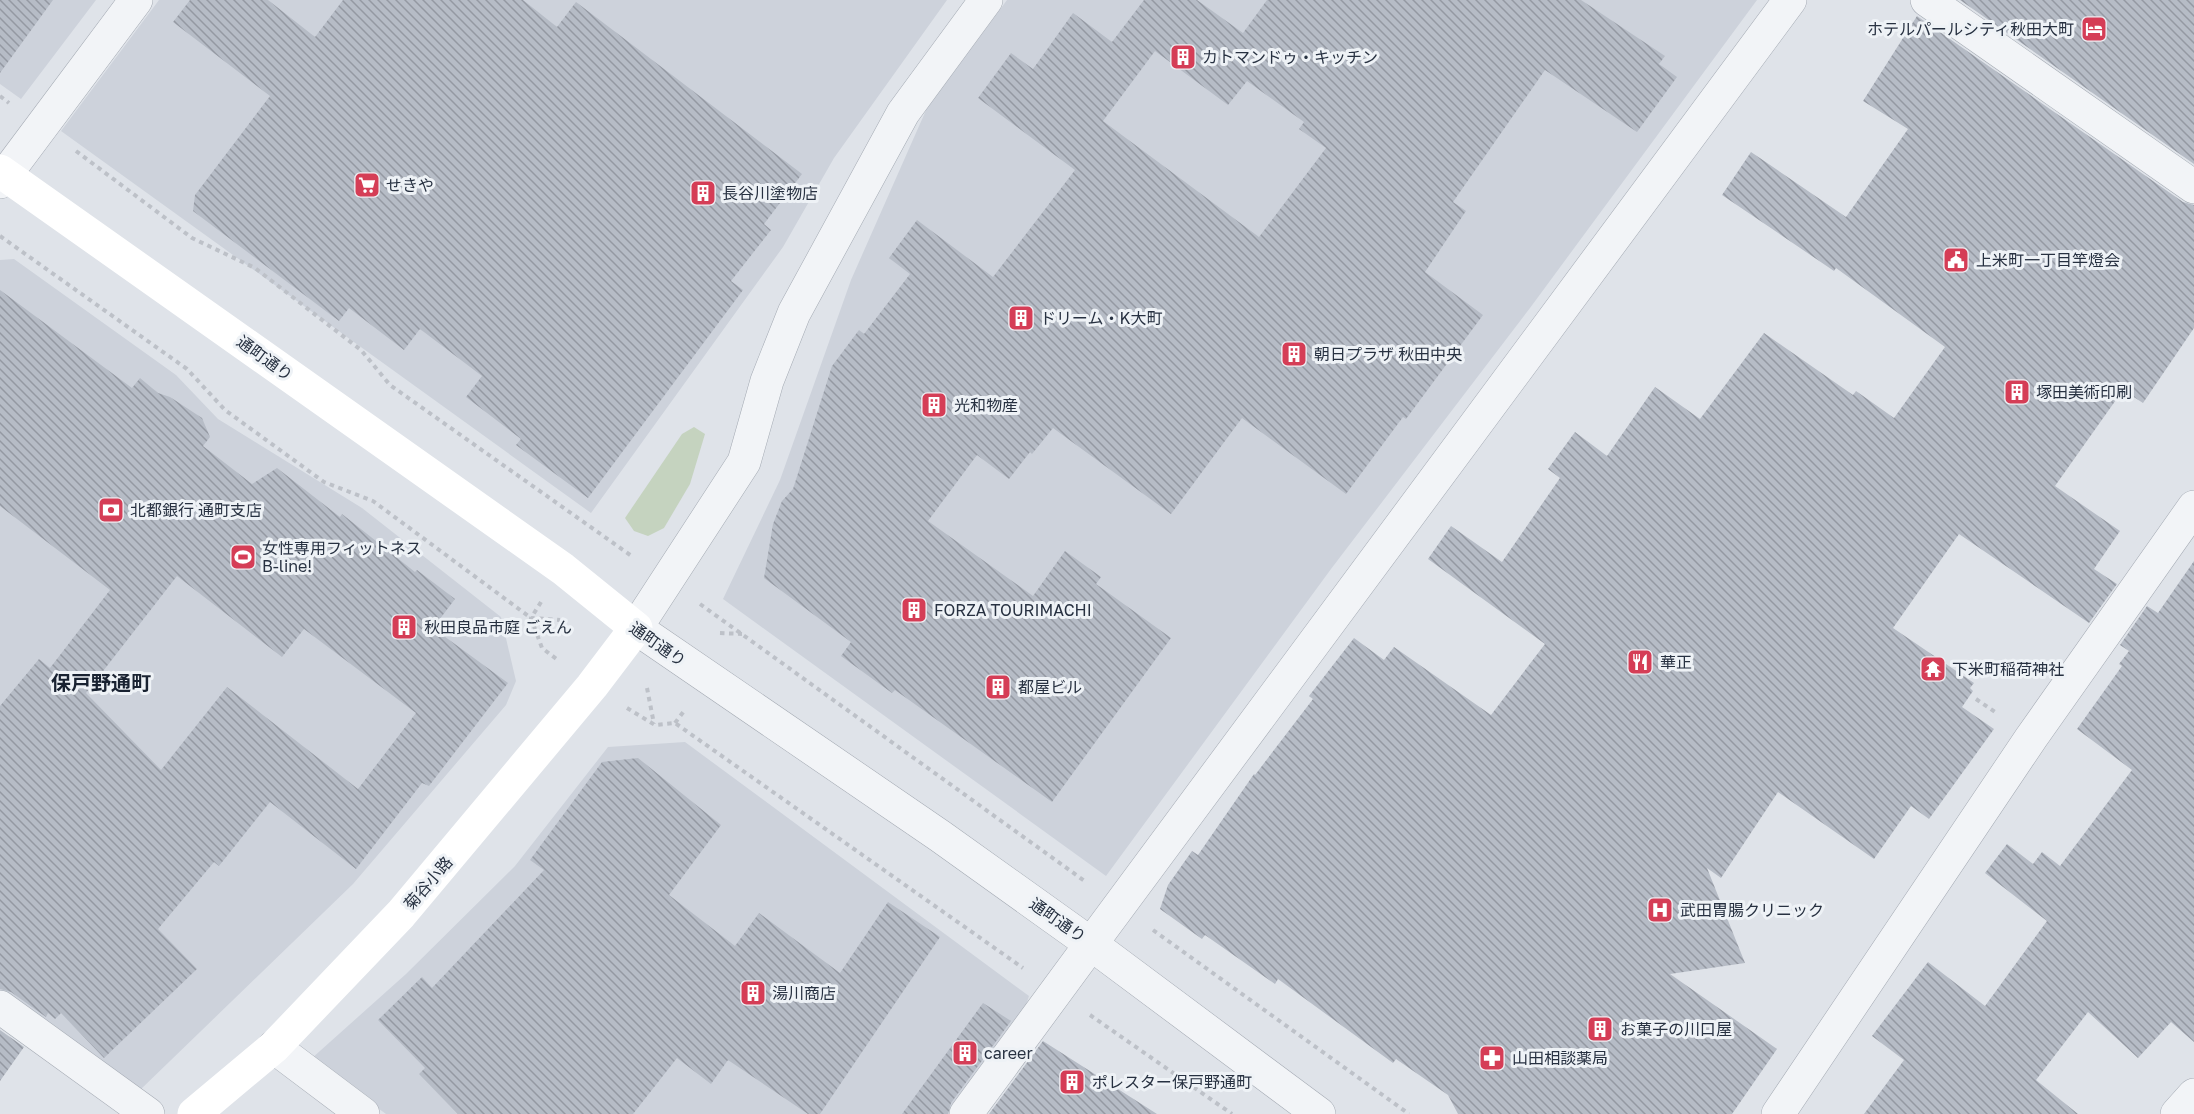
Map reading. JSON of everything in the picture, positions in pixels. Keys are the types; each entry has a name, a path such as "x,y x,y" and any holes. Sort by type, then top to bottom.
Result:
{"main road":[{"name":"通町通り","path":"2,176 563,569 636,628"},
{"name":"菊谷小路","path":"194,1114 274,1047 401,914 592,686 636,628"}],"street":[{"path":"2,176 136,0"},
{"path":"636,628 744,462 767,381 794,313 903,113 986,0"},
{"path":"966,1114 1790,0"},
{"path":"1927,0 2194,187"},
{"path":"1778,1114 2031,738 2194,507"},
{"name":"通町通り","path":"636,628 940,836 1091,944 1319,1114"},
{"path":"0,1007 148,1114"},
{"path":"274,1047 363,1114"},
{"path":"2177,1114 2194,1095"}],"shaded area":[{"path":"0,0 96,0 21,99 0,84"},
{"path":"159,0 947,0 834,158 783,247 591,513 61,131"},
{"path":"1007,0 1757,0 1530,308 1331,569 1106,876 723,599 780,480 851,280 927,108"},
{"path":"14,259 176,375 218,419 362,508 501,617 516,681 506,705 353,884 139,1091 0,990 0,260"},
{"path":"685,742 1029,996 1023,1014 953,1114 386,1114 311,1059 406,974 515,866 608,747"}],"green space":[{"path":"694,427 705,434 690,484 664,528 648,536 634,531 625,518 682,434"}],"building":[{"path":"0,0 53,0 0,73"},
{"path":"190,0 268,0 315,37 343,0 523,0 557,27 576,2 802,174 764,224 771,230 731,281 743,290 588,498 516,445 521,439 466,397 482,376 420,329 404,350 349,308 339,321 193,211 195,195 270,96 173,22"},
{"path":"1144,0 1197,0 1243,33 1267,0 1581,0 1665,56 1659,64 1677,77 1637,132 1545,70 1453,202 1466,211 1425,272 1483,315 1406,419 1403,417 1346,494 1242,418 1171,514 1053,428 1009,479 977,455 928,521 1033,596 1065,551 1101,577 1096,584 1171,638 1052,802 895,690 892,693 841,656 851,642 764,578 773,524 782,501 793,489 832,366 859,330 864,334 910,274 889,258 917,220 993,277 1075,170 978,98 1011,53 1033,69 1073,13 1112,42","holes":["1155,51 1228,105 1247,81 1304,122 1299,129 1326,148 1259,237 1103,121"]},
{"path":"1960,0 2194,0 2194,164"},
{"path":"1917,16 2183,202 2194,205 2194,328 2143,403 2123,390 2055,486 2120,531 2094,569 2117,584 2089,623 1959,534 1893,628 1974,683 1970,688 1973,691 1962,707 1994,729 1929,819 1911,806 1874,859 1778,792 1721,878 1707,868 1745,963 1670,974 1777,1049 1732,1114 1458,1114 1448,1095 1396,1059 1393,1063 1278,979 1275,984 1205,935 1202,939 1160,909 1168,885 1192,851 1198,855 1254,774 1313,699 1309,696 1354,638 1384,660 1394,647 1491,715 1545,644 1428,559 1451,526 1502,562 1560,478 1548,469 1575,432 1607,456 1655,387 1700,419 1764,333 1853,395 1856,391 1894,418 1945,347 1836,268 1834,271 1722,195 1751,152 1846,217 1908,129 1863,101"},
{"path":"0,290 132,388 140,378 158,393 170,397 202,418 210,437 203,446 252,484 277,468 340,517 342,514 415,572 417,570 455,599 433,628 508,683 429,786 422,783 356,869 270,802 219,866 214,862 158,929 197,969 104,1058 61,1013 55,1019 48,1013 46,1017 11,992 0,989 0,706 39,659 50,668 110,590 0,506","holes":["177,576 282,657 304,629 416,713 358,789 227,687 161,770 86,693"]},
{"path":"2194,561 2194,1042 2171,1022 2138,1058 2088,1012 2036,1080 2078,1114 1864,1114 1904,1060 1872,1036 1928,962 1985,1006 2047,921 1985,873 2007,844 2033,864 2042,852 2060,866 2132,770 2077,729 2122,666 2119,664 2129,651 2120,645 2147,606 2158,613"},
{"path":"638,758 721,825 669,895 735,946 759,913 840,973 888,902 940,937 820,1114 808,1114 728,1060 711,1084 677,1058 633,1114 458,1114 419,1074 425,1068 378,1020 422,977 432,988 544,870 530,860 602,762"},
{"name":"career","path":"983,1003 1011,1021 951,1103 948,1114 902,1114"},
{"path":"0,1030 24,1047 0,1081"},
{"name":"ポレスター保戸野通町","path":"1043,1041 1157,1114 989,1114"}],"place":[{"name":"ホテルパールシティ秋田大町","path":"2094,29"},
{"name":"カトマンドゥ・キッチン","path":"1183,57"},
{"name":"せきや","path":"367,185"},
{"name":"長谷川塗物店","path":"703,193"},
{"name":"上米町一丁目竿燈会","path":"1956,260"},
{"name":"ドリーム・K大町","path":"1021,318"},
{"name":"朝日プラザ 秋田中央","path":"1294,354"},
{"name":"塚田美術印刷","path":"2017,392"},
{"name":"光和物産","path":"934,405"},
{"name":"北都銀行 通町支店","path":"111,510"},
{"name":"女性専用フィットネス B-line!","path":"243,557"},
{"name":"FORZA TOURIMACHI","path":"914,610"},
{"name":"秋田良品市庭 ごえん","path":"404,627"},
{"name":"華正","path":"1640,662"},
{"name":"下米町稲荷神社","path":"1933,669"},
{"name":"都屋ビル","path":"998,687"},
{"name":"武田胃腸クリニック","path":"1660,910"},
{"name":"湯川商店","path":"753,993"},
{"name":"お菓子の川口屋","path":"1600,1029"},
{"name":"career","path":"965,1053"},
{"name":"山田相談薬局","path":"1492,1058"},
{"name":"ポレスター保戸野通町","path":"1072,1082"}],"district":[{"name":"保戸野通町","path":"101,682"}]}
